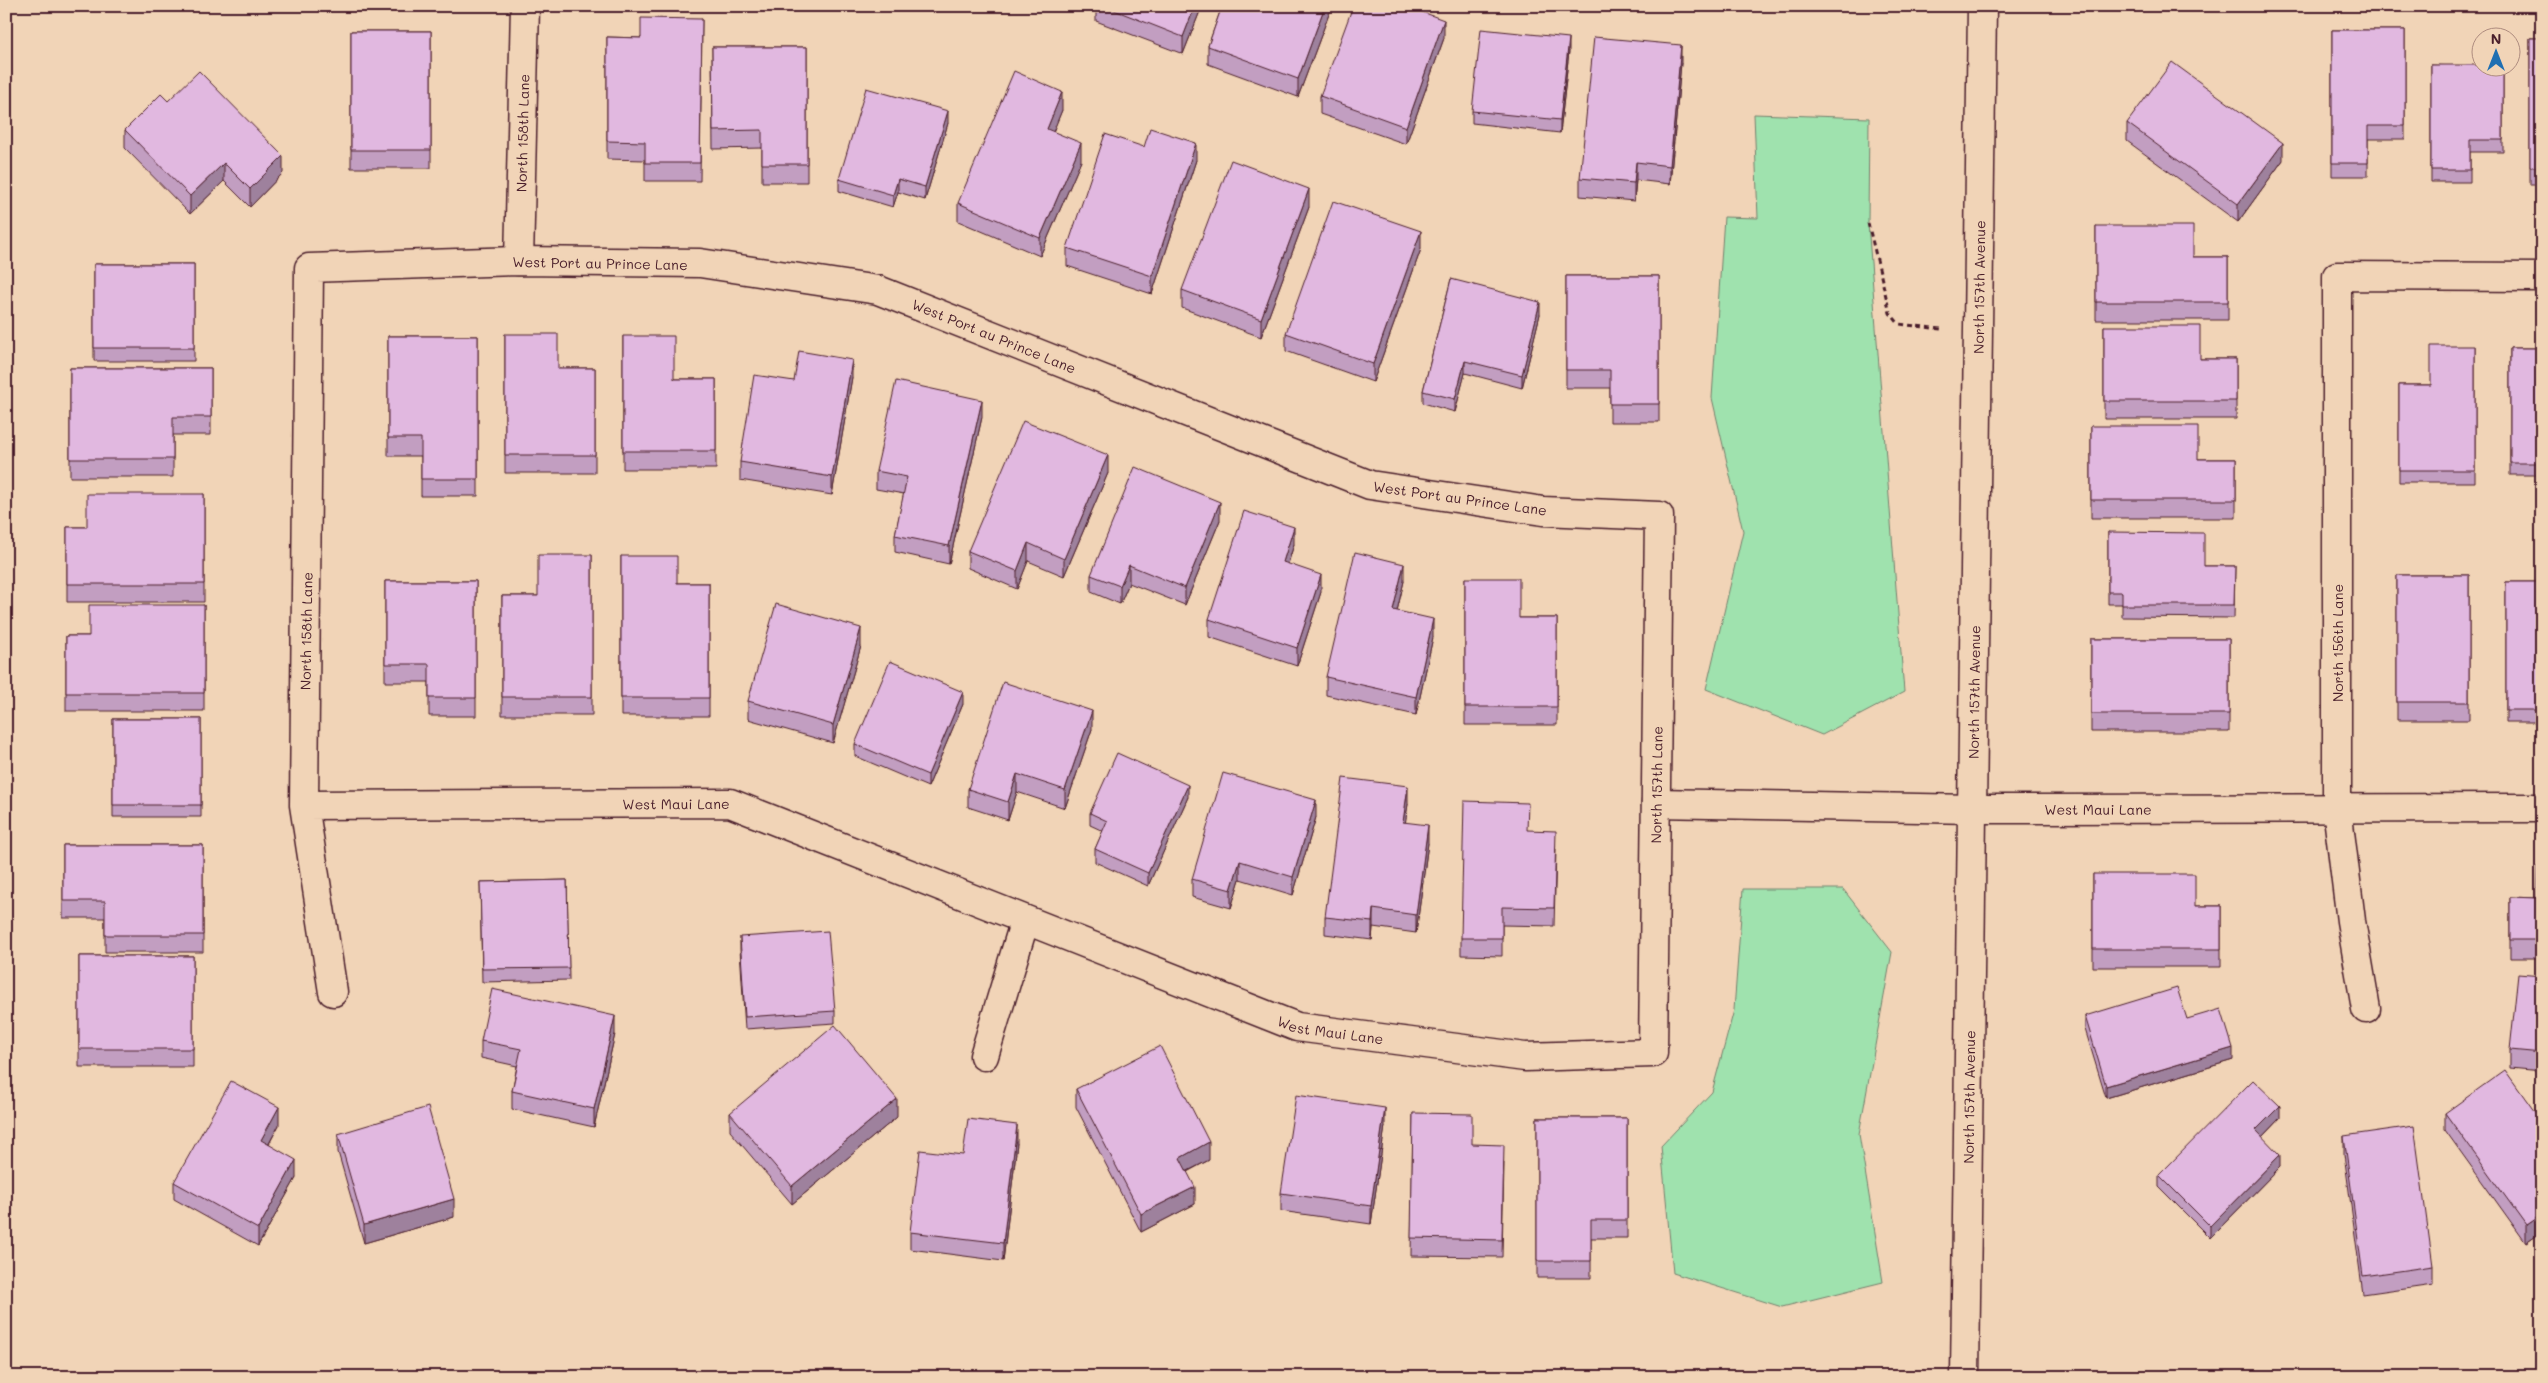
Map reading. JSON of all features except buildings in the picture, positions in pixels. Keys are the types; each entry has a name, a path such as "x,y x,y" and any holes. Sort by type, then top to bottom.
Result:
{"street":[{"name":"North 158th Lane","path":"519,261 524,6"},
{"name":"North 157th Avenue","path":"1965,1377 1982,6"},
{"name":"West Port au Prince Lane","path":"309,268 519,261 700,264 878,290 1370,485 1543,511 1659,516"},
{"name":"North 158th Lane","path":"309,268 304,805 333,992"},
{"name":"North 156th Lane","path":"2366,1009 2351,921 2337,808 2337,276 2542,277"},
{"name":"North 157th Lane","path":"1653,1053 1659,516"},
{"name":"West Maui Lane","path":"304,805 730,803 1297,1027 1525,1057 1653,1053"},
{"name":"West Maui Lane","path":"1656,803 1973,809 2542,808"},
{"path":"984,1056 1025,920"}],"path":[{"path":"1868,223 1890,313 1899,324 1978,332"}],"green space":[{"path":"1754,114 1869,118 1868,223 1904,692 1822,735 1706,689 1743,531 1712,398 1724,217 1758,218"},
{"path":"1743,889 1843,889 1892,952 1859,1134 1883,1282 1782,1307 1673,1273 1661,1146 1712,1092 1734,1010"}]}
